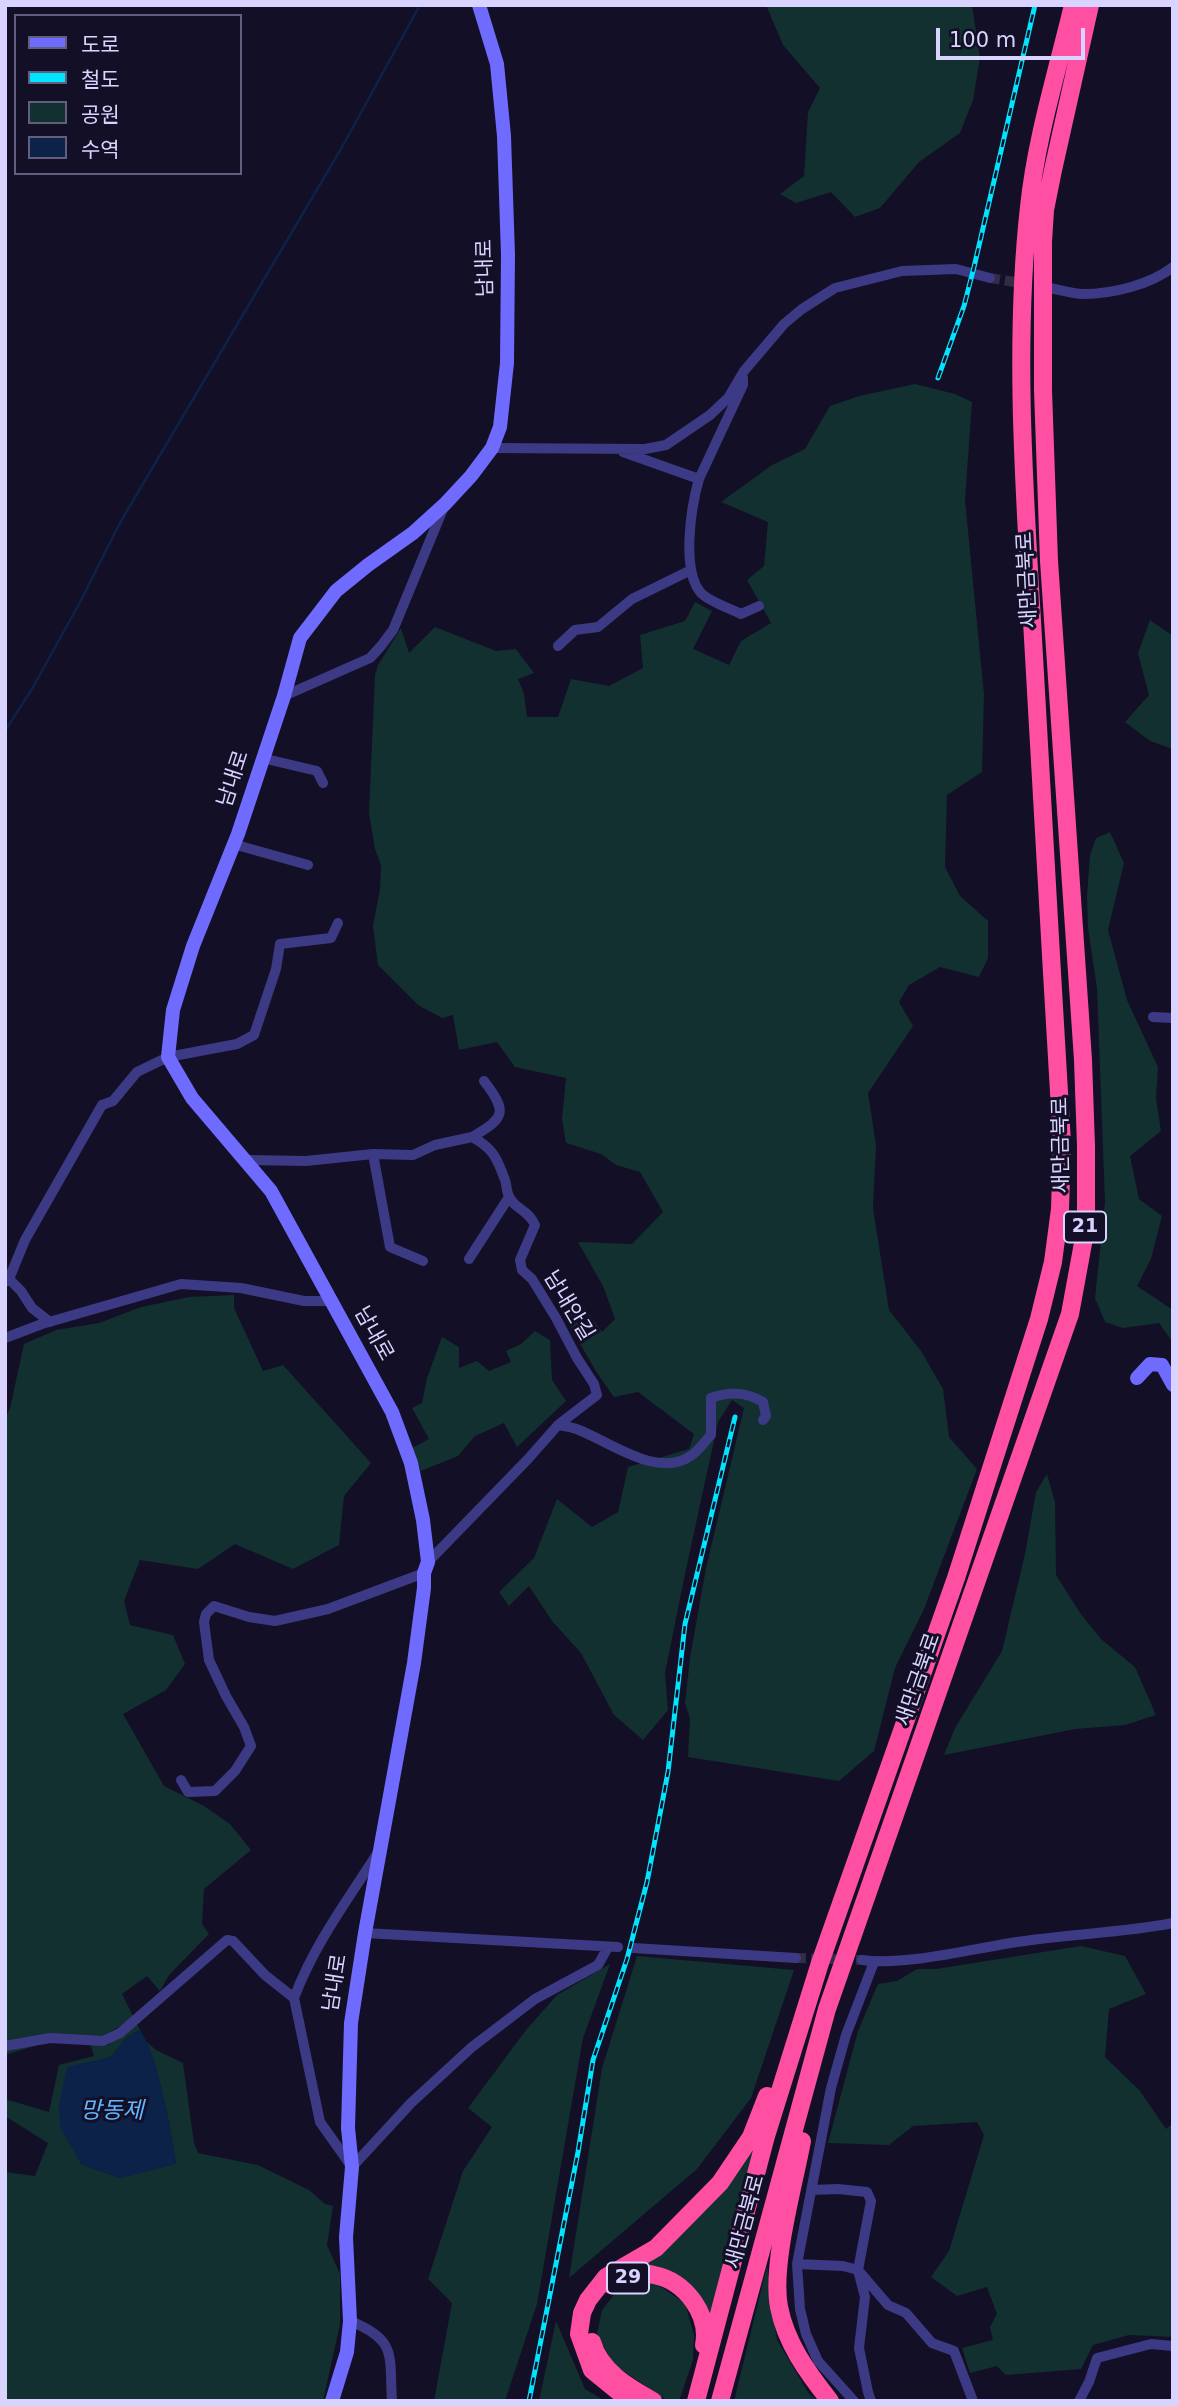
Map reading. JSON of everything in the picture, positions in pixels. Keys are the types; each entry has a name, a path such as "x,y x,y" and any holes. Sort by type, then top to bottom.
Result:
{"highway":[{"name":"새만금북로","path":"695,2396 766,2136 820,1963 956,1578 1039,1319 1053,1262 1060,1209 1062,1143 1028,558 1022,391 1024,251 1039,143 1073,5"},
{"name":"새만금북로","path":"720,2400 827,2009 1070,1314 1086,1227 1083,1060 1049,561 1043,390 1043,242 1045,210 1090,5"},
{"path":"630,2401 592,2370 579,2334 582,2313 588,2300 606,2277 656,2248 720,2183 751,2137 820,1963"},
{"path":"827,2009 779,2260 779,2305 794,2350 806,2371 830,2401"},
{"name":"29","path":"653,2401 621,2382 598,2357 593,2344 591,2322 596,2305 608,2287 638,2274 654,2275 676,2284 696,2304 703,2320 705,2336 695,2396"}],"street":[{"name":"남내로","path":"332,2401 347,2352 351,2321 345,2237 352,2167 348,2128 351,2023 414,1663 426,1568 423,1520 411,1463 392,1412 271,1191 192,1098 168,1057 176,999 284,696 300,638 336,591 413,533 445,504 492,448 500,427 508,363 504,136 498,64 479,5"},
{"path":"1050,288 1080,294 1101,293 1143,283 1173,267"},
{"path":"492,448 645,449 666,445 728,398 744,371 784,324 835,288 902,271 956,269 990,278"},
{"path":"744,371 743,384 695,493 690,533 691,570 703,595 741,614 759,606"},
{"path":"614,449 699,479"},
{"path":"284,696 370,658 381,646 393,630 445,504"},
{"path":"558,646 575,630 597,627 632,599 691,570"},
{"path":"262,758 317,771 323,783"},
{"path":"233,844 308,865"},
{"path":"50,1322 32,1308 21,1291 7,1281 24,1240 102,1105 113,1101 137,1072 168,1057 237,1044 254,1035 271,986 280,944 331,938 338,923"},
{"path":"1153,1017 1173,1018"},
{"path":"247,1160 306,1161 373,1154 412,1155 472,1137 494,1124 499,1116 500,1107 496,1096 484,1081"},
{"name":"남내안길","path":"426,1568 558,1425 597,1395 594,1384 556,1318 532,1279 522,1270 520,1260 535,1224 531,1216 515,1205 509,1197 490,1146 472,1137"},
{"path":"373,1154 390,1247 423,1261"},
{"path":"469,1259 509,1197"},
{"path":"5,1338 181,1284 241,1287 304,1301 330,1301"},
{"path":"1137,1378 1150,1364 1162,1365 1173,1385"},
{"path":"558,1425 579,1430 611,1447 645,1460 673,1464 692,1455 710,1434 711,1398 726,1392 750,1394 764,1402 766,1416 763,1420"},
{"path":"181,1780 188,1791 215,1791 235,1771 251,1746 209,1660 204,1622 206,1614 214,1606 249,1617 275,1621 328,1609 426,1568"},
{"path":"365,1933 613,1947 598,1965 535,1999 472,2047 411,2103 352,2167 320,2122 294,1998 304,1970 320,1941 381,1848"},
{"path":"862,1960 899,1960 1173,1923"},
{"path":"5,2046 50,2038 103,2041 120,2033 227,1940 233,1941 265,1975 294,1998"},
{"path":"634,1948 796,1958"},
{"path":"854,2401 818,2361 806,2334 800,2308 797,2264 831,2088 846,2035 874,1962"},
{"path":"811,2190 867,2192 871,2200 858,2270 865,2297 859,2348 867,2392 872,2401"},
{"path":"797,2264 843,2266 858,2270 888,2305 906,2313 932,2343 954,2351 973,2401"},
{"path":"351,2321 372,2330 383,2340 390,2357 392,2401"},
{"path":"1079,2401 1097,2358 1151,2344 1173,2346"}],"green space":[{"path":"766,5 972,5 980,58 973,100 960,133 919,162 880,208 855,217 831,192 796,203 780,194 804,176 808,112 820,88 783,45"},
{"path":"915,384 955,394 972,402 965,500 984,695 982,772 947,795 945,867 960,896 988,921 988,958 979,977 940,967 909,985 899,1002 913,1026 868,1093 876,1145 873,1208 889,1310 921,1351 943,1389 949,1437 977,1469 924,1609 895,1668 874,1751 839,1781 688,1757 690,1719 685,1703 690,1658 706,1568 744,1408 732,1400 718,1422 685,1574 665,1673 668,1710 643,1740 614,1715 581,1653 552,1621 529,1586 509,1606 499,1592 534,1558 557,1499 592,1527 618,1512 628,1467 689,1449 694,1434 638,1392 614,1397 564,1316 583,1306 602,1332 615,1319 603,1286 578,1242 632,1244 663,1212 640,1172 616,1165 601,1154 566,1143 562,1119 566,1078 515,1067 497,1042 459,1050 453,1015 442,1018 418,1005 378,965 373,926 380,889 381,865 375,849 369,813 375,675 378,665 401,628 409,653 435,627 496,651 516,649 534,673 518,679 524,694 527,717 558,717 571,679 609,686 643,668 640,635 685,621 695,602 712,611 693,649 729,665 741,641 771,623 747,580 764,566 768,522 721,502 772,465 805,449 830,406 859,396"},
{"path":"1150,620 1173,636 1173,749 1150,741 1125,722 1149,695 1138,653"},
{"path":"1110,832 1124,863 1108,930 1127,1000 1158,1067 1156,1098 1161,1131 1130,1156 1139,1199 1162,1216 1151,1259 1137,1286 1173,1310 1173,1343 1159,1323 1123,1328 1105,1322 1095,1298 1105,1202 1097,988 1088,928 1087,896 1090,855 1096,838"},
{"path":"234,1295 234,1308 263,1371 283,1365 371,1463 344,1496 339,1545 293,1569 235,1544 198,1569 140,1560 124,1601 130,1625 173,1635 185,1664 166,1690 123,1714 164,1786 204,1806 230,1824 251,1850 204,1889 202,1924 209,1934 169,1975 160,1991 147,1976 122,1994 134,2018 103,2036 41,2044 5,2055 5,1419 10,1408 24,1344 56,1330 99,1323 141,1307 189,1297"},
{"path":"535,1331 550,1340 552,1380 566,1401 517,1447 504,1423 475,1436 458,1456 421,1471 412,1448 429,1439 412,1408 422,1403 427,1378 442,1337 459,1347 459,1368 477,1361 489,1371 511,1362 506,1351 521,1344"},
{"path":"1047,1474 1055,1502 1056,1575 1080,1613 1101,1639 1135,1667 1156,1715 1125,1725 1075,1729 944,1755 955,1728 1002,1651 1025,1554 1036,1492"},
{"path":"1081,1946 1125,1956 1146,1994 1109,2009 1105,2057 1140,2091 1166,2129 1173,2123 1173,2337 1129,2335 1093,2345 1081,2369 1006,2375 997,2366 970,2373 962,2348 993,2340 990,2327 997,2314 987,2287 957,2296 931,2277 949,2251 984,2135 977,2122 913,2126 889,2145 828,2143 858,2031 878,1984 897,1981 917,1969 936,1969"},
{"path":"637,1956 794,1970 751,2098 697,2169 569,2278 602,2068"},
{"path":"610,1964 583,2038 537,2304 505,2401 434,2401 452,2303 428,2279 463,2171 492,2127 468,2108 526,2030 557,1995"},
{"path":"137,2024 140,2030 127,2037 111,2057 76,2066 81,2164 120,2178 176,2163 167,2112 147,2042 156,2050 183,2063 194,2143 198,2153 258,2165 309,2190 325,2204 333,2206 327,2245 340,2274 340,2324 323,2401 5,2401 5,2172 35,2176 48,2143 5,2116 5,2099 49,2112 59,2065 94,2056 90,2043 108,2045"},
{"path":"755,2146 709,2318 642,2267 682,2232"},
{"path":"767,2266 777,2340 809,2394 818,2401 734,2401"},
{"path":"655,2283 685,2303 694,2335 693,2360 679,2401 668,2401 613,2364 597,2334 602,2310 620,2287"},
{"path":"556,2321 585,2389 605,2401 539,2401"}],"water":[{"name":"망동제","path":"140,2030 159,2076 176,2164 120,2178 81,2164 60,2127 59,2105 67,2067 111,2057 127,2037"}],"waterway":[{"path":"5,731 32,689 79,604 121,521 341,149 420,5"}],"tunnel":[{"path":"990,278 1046,287"},
{"path":"796,1958 862,1960"}],"railway":[{"path":"938,378 964,306 1035,5"},
{"path":"529,2401 578,2152 593,2060 627,1959 647,1882 668,1772 685,1624 735,1417"}]}
